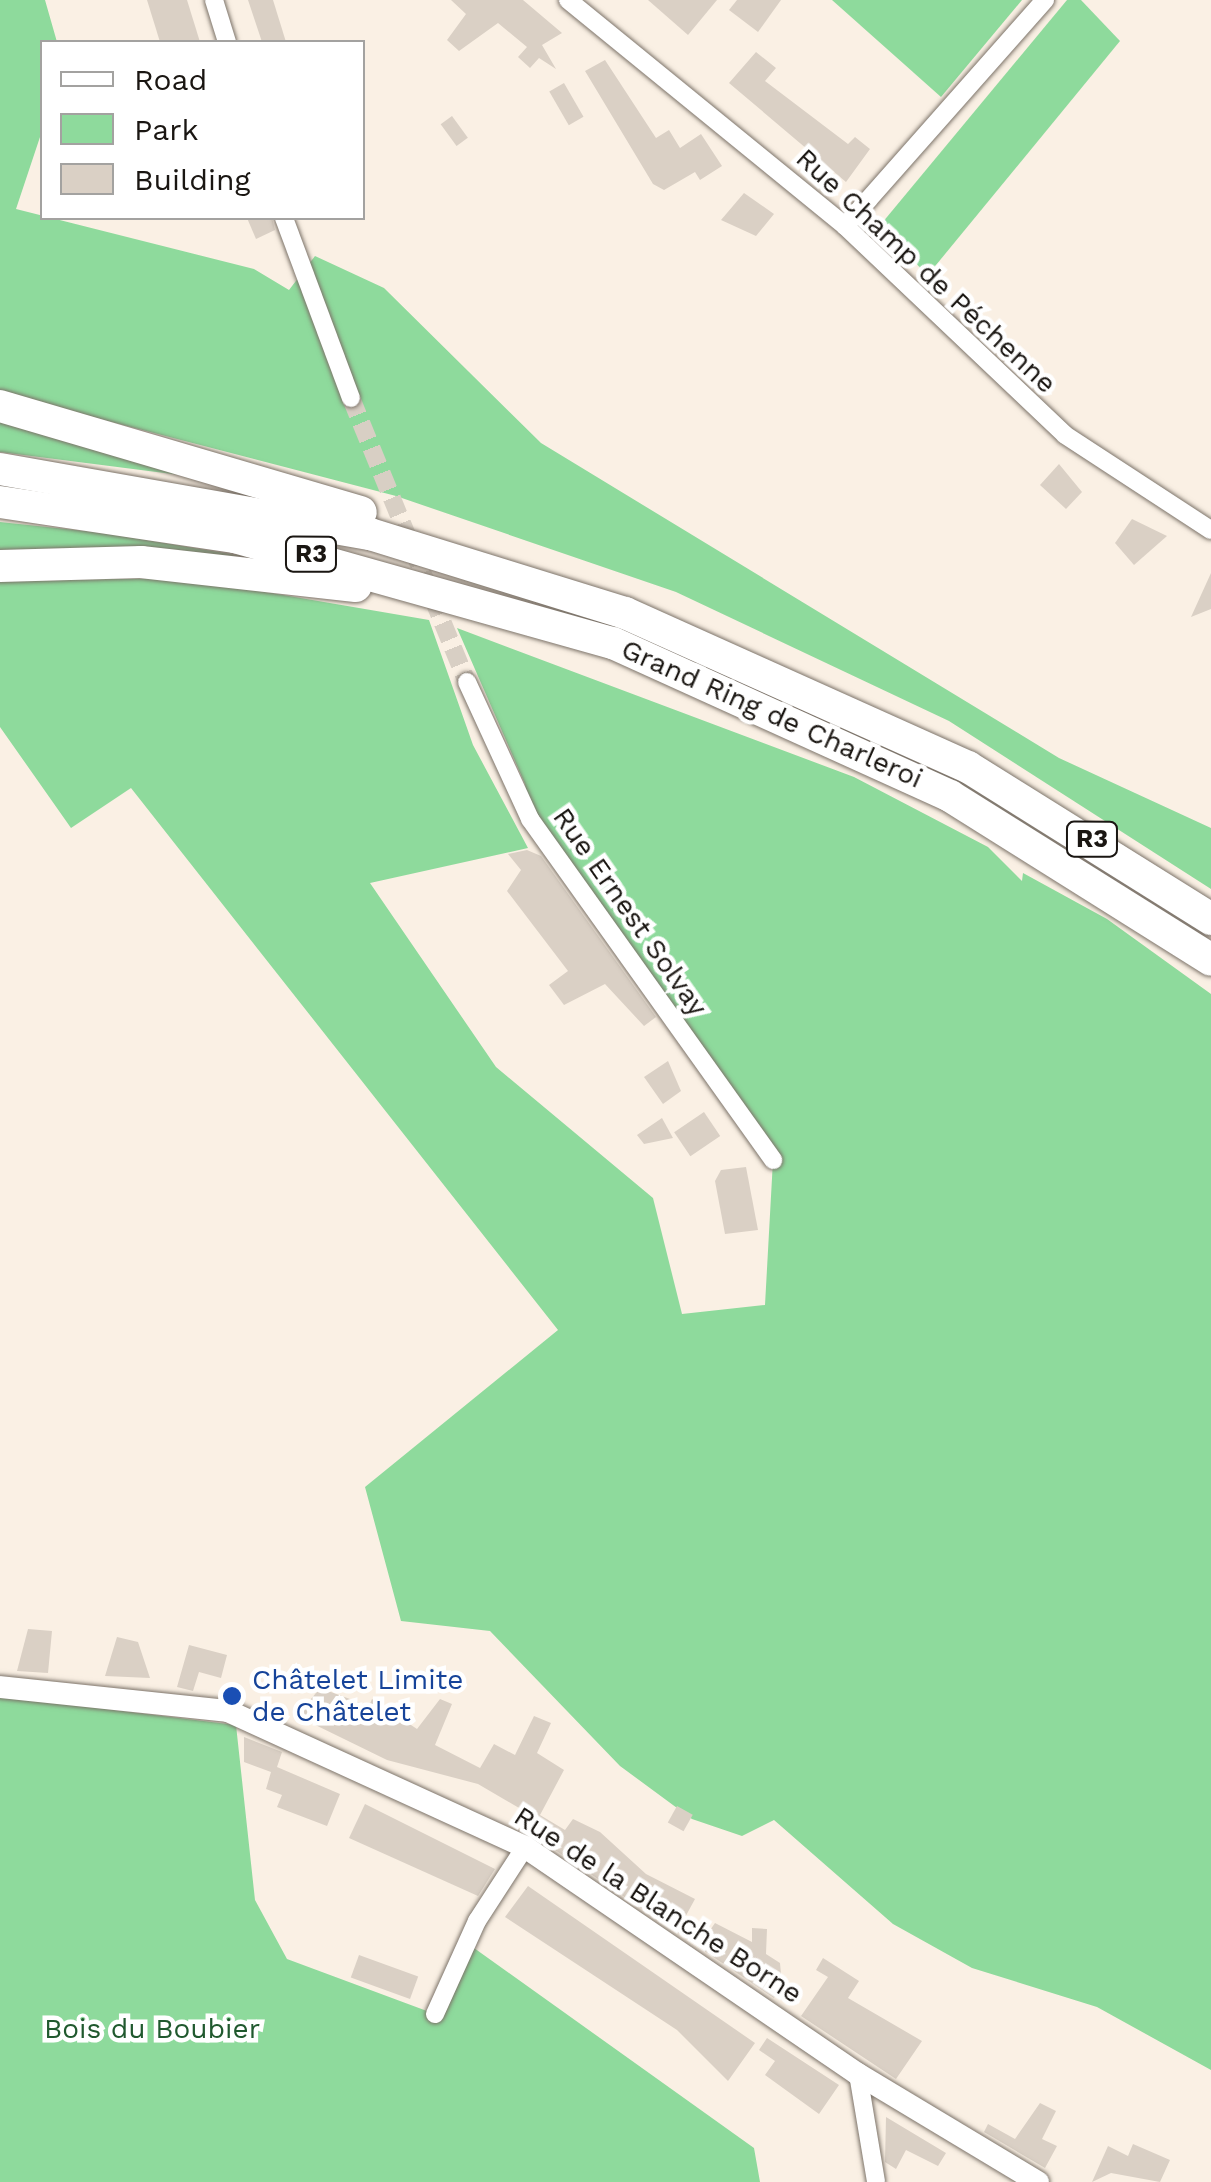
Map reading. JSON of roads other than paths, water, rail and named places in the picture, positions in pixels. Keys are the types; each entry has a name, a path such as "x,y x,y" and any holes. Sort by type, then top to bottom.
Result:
{"highway":[{"path":"0,406 480,548 510,574"},
{"name":"Grand Ring de Charleroi","path":"0,468 246,506 510,574 853,708 1084,834 1211,919"},
{"name":"Grand Ring de Charleroi","path":"0,502 236,537 613,642 950,796 1211,960"},
{"path":"0,566 141,562 331,580 550,638 613,642"}],"street":[{"path":"214,0 226,40"},
{"name":"Rue Champ de Péchenne","path":"568,0 845,226 1065,435 1211,530"},
{"path":"845,226 1045,0"},
{"path":"285,220 352,398"},
{"name":"Rue Ernest Solvay","path":"467,682 530,819 773,1160"},
{"name":"Rue de la Blanche Borne","path":"0,1686 228,1711 525,1847 858,2074 1038,2182"},
{"path":"435,2014 477,1921 525,1847"},
{"path":"858,2074 876,2182"}],"tunnel":[{"path":"351,398 467,682"}],"place":[{"name":"Châtelet Limite de Châtelet","path":"232,1696"}],"park label":[{"name":"Bois du Boubier","path":"152,2029"}]}
